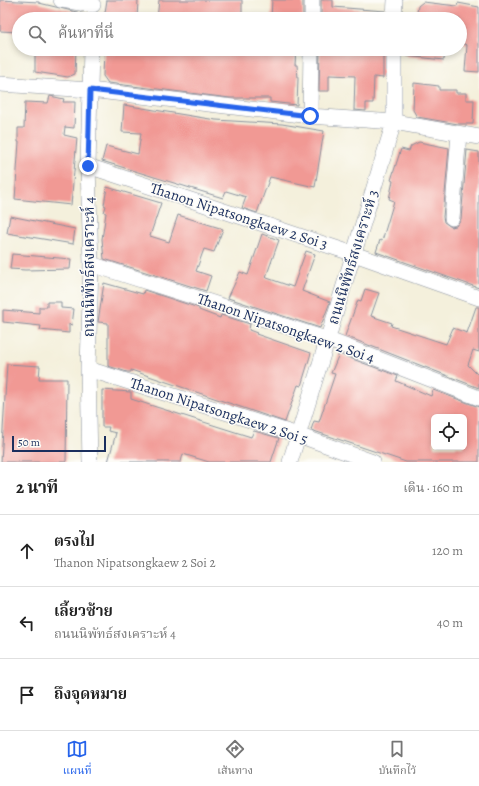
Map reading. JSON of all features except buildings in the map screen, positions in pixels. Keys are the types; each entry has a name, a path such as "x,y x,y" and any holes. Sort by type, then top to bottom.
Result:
{"street":[{"path":"61,0 93,8"},
{"path":"312,0 312,12"},
{"path":"394,12 395,0"},
{"name":"ถนนนิพัทธ์สงเคราะห์ 4","path":"90,462 88,369 90,264 88,166 91,56"},
{"path":"310,116 311,56"},
{"name":"ถนนนิพัทธ์สงเคราะห์ 3","path":"290,462 394,122 394,56"},
{"path":"0,84 90,90 310,116 394,122 479,137"},
{"path":"452,218 459,134"},
{"name":"Thanon Nipatsongkaew 2 Soi 3","path":"88,166 354,254 479,298"},
{"name":"Thanon Nipatsongkaew 2 Soi 4","path":"90,264 328,340 479,398"},
{"name":"Thanon Nipatsongkaew 2 Soi 5","path":"88,369 298,435 373,462"}],"route":[{"path":"88,166 90,90 310,116"}]}
